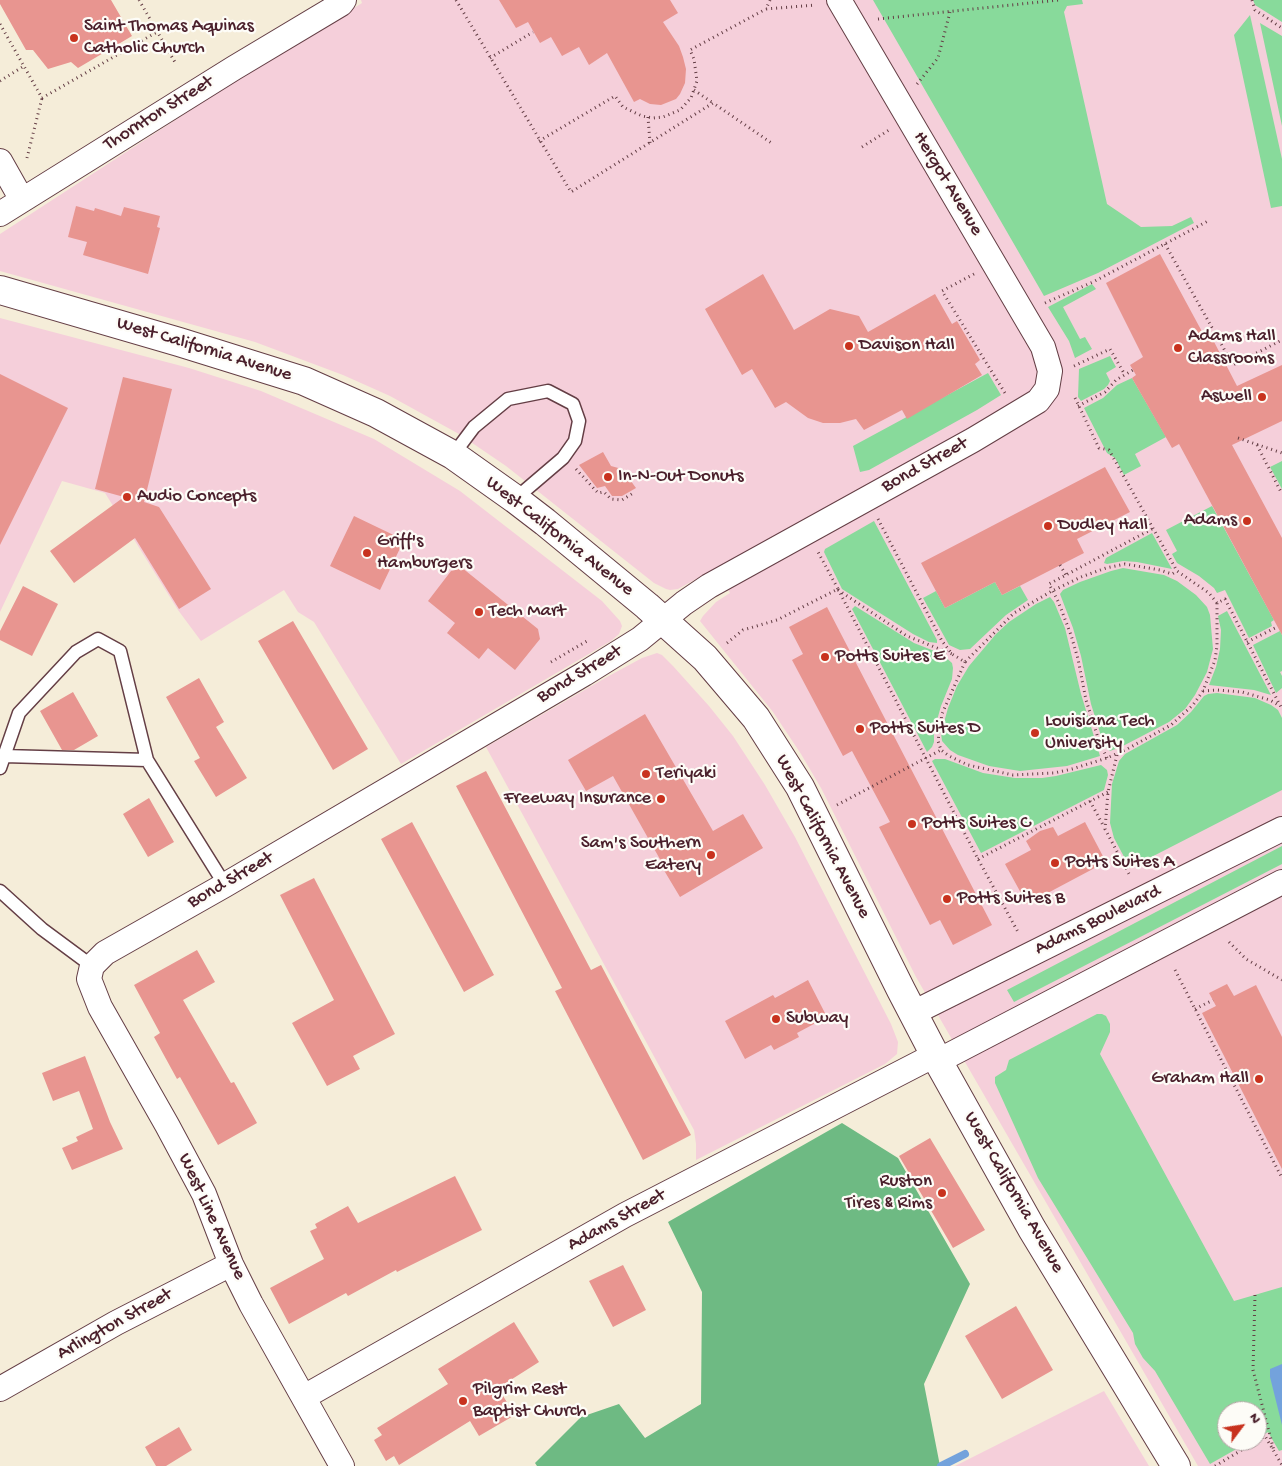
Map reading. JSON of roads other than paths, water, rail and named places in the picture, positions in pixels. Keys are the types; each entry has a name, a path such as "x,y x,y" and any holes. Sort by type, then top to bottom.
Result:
{"main road":[{"name":"West California Avenue","path":"0,290 179,342 304,381 376,413 453,455 515,499 664,620 705,658 756,718 800,786 936,1058 1032,1229 1176,1466"}],"street":[{"name":"Thornton Street","path":"0,214 234,68 341,4 344,0"},
{"name":"Hergot Avenue","path":"829,2 1044,347 1050,371"},
{"path":"0,161 22,200"},
{"name":"Bond Street","path":"92,966 104,953 225,886 584,674 640,639 684,603 709,586 974,440 1038,401 1047,389 1050,371"},
{"name":"Adams Boulevard","path":"913,1013 1282,829"},
{"path":"936,1058 1282,882"},
{"name":"West Line Avenue","path":"92,966 89,979 100,1007 204,1194 231,1264 342,1466"},
{"name":"Adams Street","path":"304,1397 625,1215 936,1058"},
{"name":"Arlington Street","path":"0,1389 116,1323 231,1264"}],"lane":[{"path":"453,455 474,427 508,399 548,391 573,404 579,421 575,441 563,458 515,499"},
{"path":"147,760 2,762 19,714 76,652 98,639 120,651 147,760 225,886"},
{"path":"0,891 42,929 92,966"}],"water":[{"path":"1282,1364 1282,1425 1270,1377 1270,1369"}],"waterway":[{"path":"941,1466 965,1454"}],"place":[{"name":"Saint Thomas Aquinas Catholic Church","path":"74,38"},
{"name":"Davison Hall","path":"849,346"},
{"name":"Adams Hall Classrooms","path":"1178,348"},
{"name":"Aswell","path":"1262,397"},
{"name":"In-N-Out Donuts","path":"608,477"},
{"name":"Audio Concepts","path":"127,497"},
{"name":"Adams","path":"1247,521"},
{"name":"Dudley Hall","path":"1048,526"},
{"name":"Griff's Hamburgers","path":"367,553"},
{"name":"Tech Mart","path":"479,612"},
{"name":"Potts Suites E","path":"825,657"},
{"name":"Potts Suites D","path":"860,729"},
{"name":"Louisiana Tech University","path":"1035,733"},
{"name":"Teriyaki","path":"646,774"},
{"name":"Freeway Insurance","path":"661,799"},
{"name":"Potts Suites C","path":"912,824"},
{"name":"Sam's Southern Eatery","path":"711,855"},
{"name":"Potts Suites A","path":"1055,863"},
{"name":"Potts Suites B","path":"947,899"},
{"name":"Subway","path":"776,1019"},
{"name":"Graham Hall","path":"1259,1079"},
{"name":"Ruston Tires & Rims","path":"942,1193"},
{"name":"Pilgrim Rest Baptist Church","path":"463,1401"}]}
